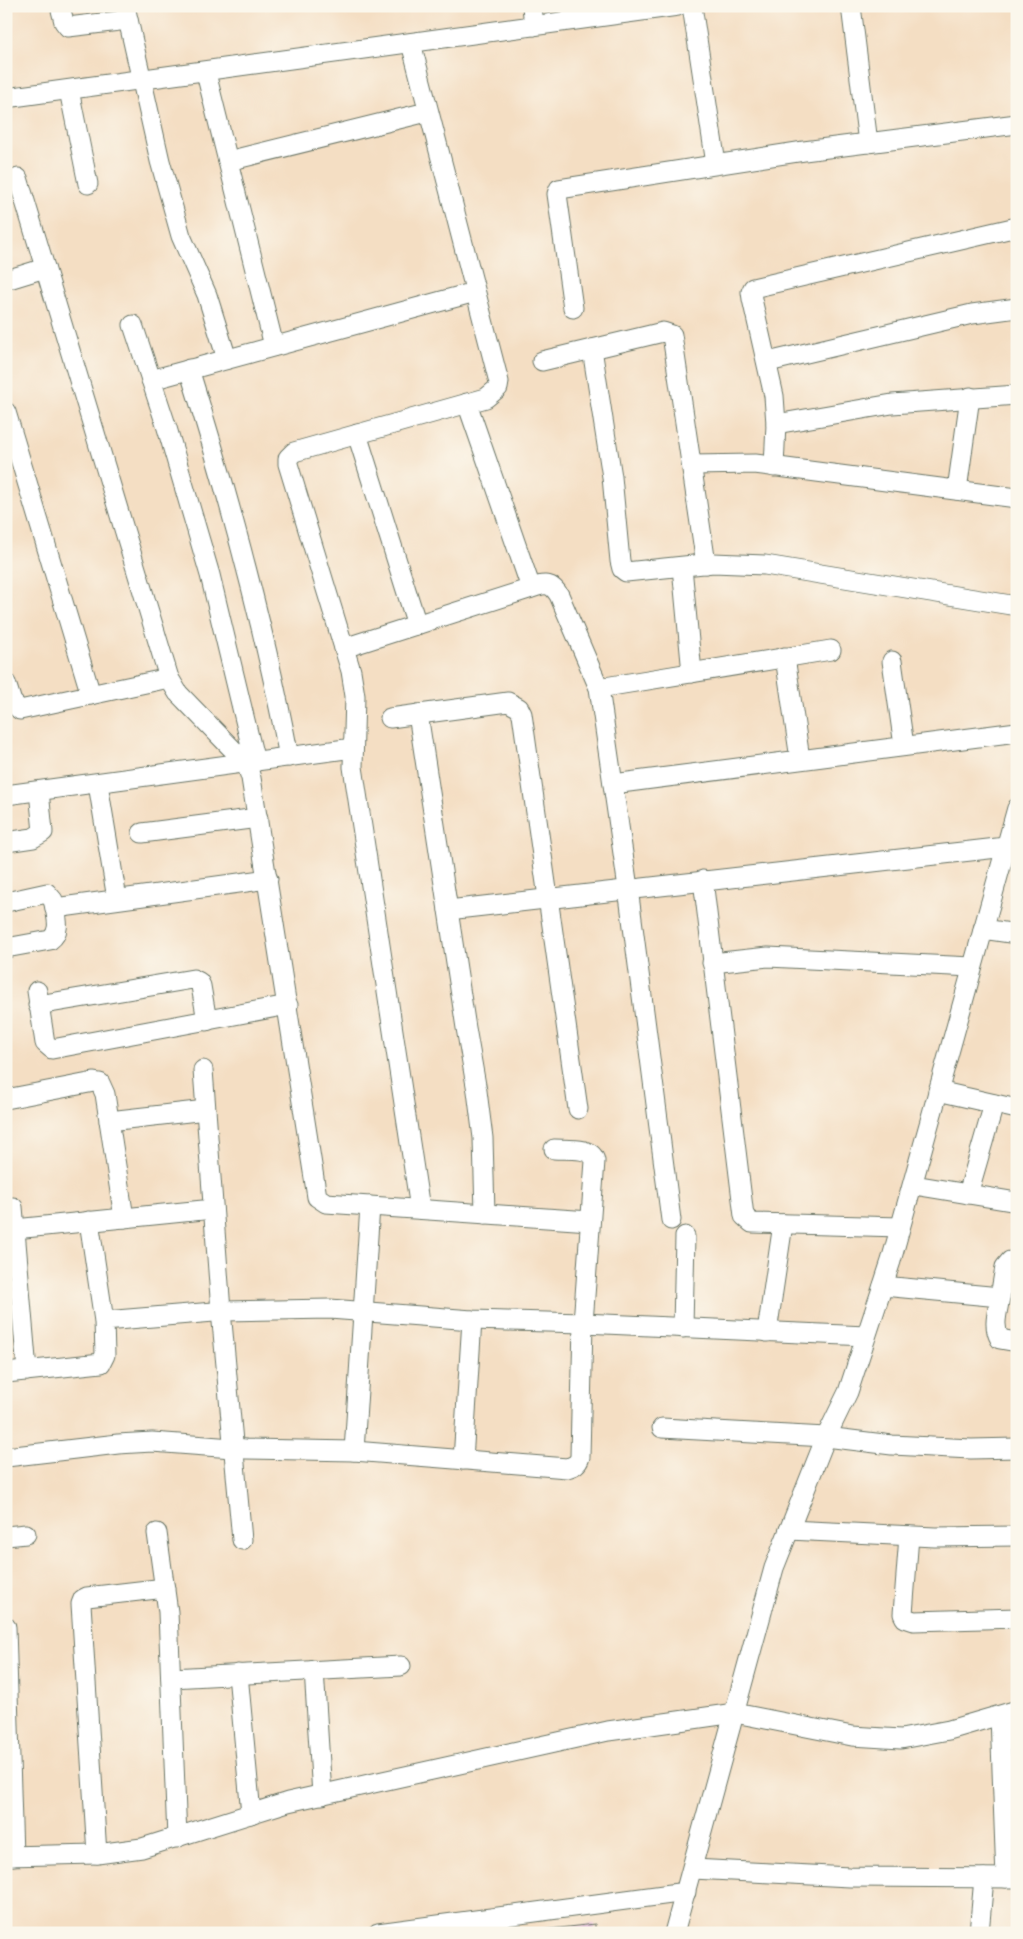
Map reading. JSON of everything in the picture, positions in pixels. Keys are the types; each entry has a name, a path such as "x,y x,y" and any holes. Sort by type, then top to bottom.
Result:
{"street":[{"path":"60,6 64,22 68,28 127,13 160,161 181,236 207,295 227,359"},
{"path":"532,6 534,26"},
{"path":"6,98 206,73 534,26 614,11 678,6"},
{"path":"692,6 716,164"},
{"path":"851,6 868,143"},
{"path":"411,43 427,112 499,382 498,388 486,398 294,452 288,458 288,464 344,648 355,696 354,775 420,1209"},
{"path":"206,73 274,346"},
{"path":"69,90 88,184"},
{"path":"228,161 427,112"},
{"path":"573,308 557,194 559,189 716,164 1017,124"},
{"path":"18,178 169,678 178,693 250,763"},
{"path":"774,467 776,424 774,396 768,362 752,299 751,292 753,288 1017,227"},
{"path":"6,280 45,268"},
{"path":"151,380 475,292"},
{"path":"768,362 972,314 1017,308"},
{"path":"133,326 210,574 250,763 317,1198 326,1203 590,1222"},
{"path":"542,361 663,332 672,335 706,564"},
{"path":"592,349 612,476 622,569 632,573 706,564 765,565 1017,606"},
{"path":"189,369 244,555 274,678 288,757"},
{"path":"776,424 848,410 1017,395"},
{"path":"957,490 970,398"},
{"path":"467,403 531,588"},
{"path":"6,412 91,695"},
{"path":"357,434 417,624"},
{"path":"692,465 746,464 1017,498"},
{"path":"682,567 692,673"},
{"path":"344,648 531,588 546,584 556,591 599,688 628,888 671,1220"},
{"path":"599,688 831,650"},
{"path":"785,657 800,759"},
{"path":"892,661 904,746"},
{"path":"6,683 12,702 20,710 169,678"},
{"path":"390,718 508,702 519,708 522,714 546,898 578,1109"},
{"path":"418,714 478,1090 483,1138 485,1214"},
{"path":"613,784 1017,732"},
{"path":"6,795 353,748"},
{"path":"98,784 117,899"},
{"path":"6,842 33,838 44,832 39,792"},
{"path":"674,1933 774,1568 826,1437 848,1392 914,1185 938,1091 1017,808"},
{"path":"142,833 258,818"},
{"path":"448,910 628,888 1006,847"},
{"path":"55,908 268,879"},
{"path":"703,880 744,1216 752,1223 900,1227"},
{"path":"6,902 47,893 53,900 57,928 55,937 50,940 6,948"},
{"path":"983,929 1017,934"},
{"path":"712,963 768,957 972,967"},
{"path":"207,1021 201,986 199,982 193,979 37,998 46,1047 52,1049 207,1021 288,1005"},
{"path":"203,1070 220,1311 242,1540"},
{"path":"6,1099 94,1082 100,1083 105,1094 124,1218"},
{"path":"938,1091 1017,1109"},
{"path":"968,1194 994,1104"},
{"path":"109,1121 206,1110"},
{"path":"6,1457 152,1442 234,1448 354,1452 567,1468 578,1463 580,1456 583,1323 594,1156 589,1152 554,1148"},
{"path":"914,1185 1017,1202"},
{"path":"354,1452 370,1206"},
{"path":"13,1207 15,1229 13,1287 27,1371"},
{"path":"15,1229 213,1209"},
{"path":"6,1373 101,1363 105,1355 104,1321 89,1222"},
{"path":"767,1332 783,1224"},
{"path":"683,1328 685,1236"},
{"path":"1017,1261 1010,1261 1005,1267 995,1328 1000,1338 1017,1342"},
{"path":"883,1286 1000,1297"},
{"path":"104,1321 220,1311 330,1309 472,1320 583,1323 866,1336"},
{"path":"463,1460 472,1320"},
{"path":"662,1428 826,1437 892,1445 971,1449 1017,1448"},
{"path":"789,1530 909,1536 1017,1536"},
{"path":"157,1533 165,1588 171,1678 177,1838"},
{"path":"6,1536 26,1534"},
{"path":"909,1536 903,1614 905,1618 914,1621 1017,1618"},
{"path":"97,1854 82,1599 165,1588"},
{"path":"6,1627 9,1856 97,1854 142,1848 288,1802 608,1732 735,1713 852,1736 901,1739 949,1730 1008,1713 1011,1878 850,1877 693,1869"},
{"path":"171,1678 401,1666"},
{"path":"314,1670 322,1795"},
{"path":"238,1674 251,1814"},
{"path":"979,1933 984,1878"},
{"path":"378,1933 686,1892"}],"building":[{"path":"595,1924 595,1933 531,1933 531,1931"}]}
